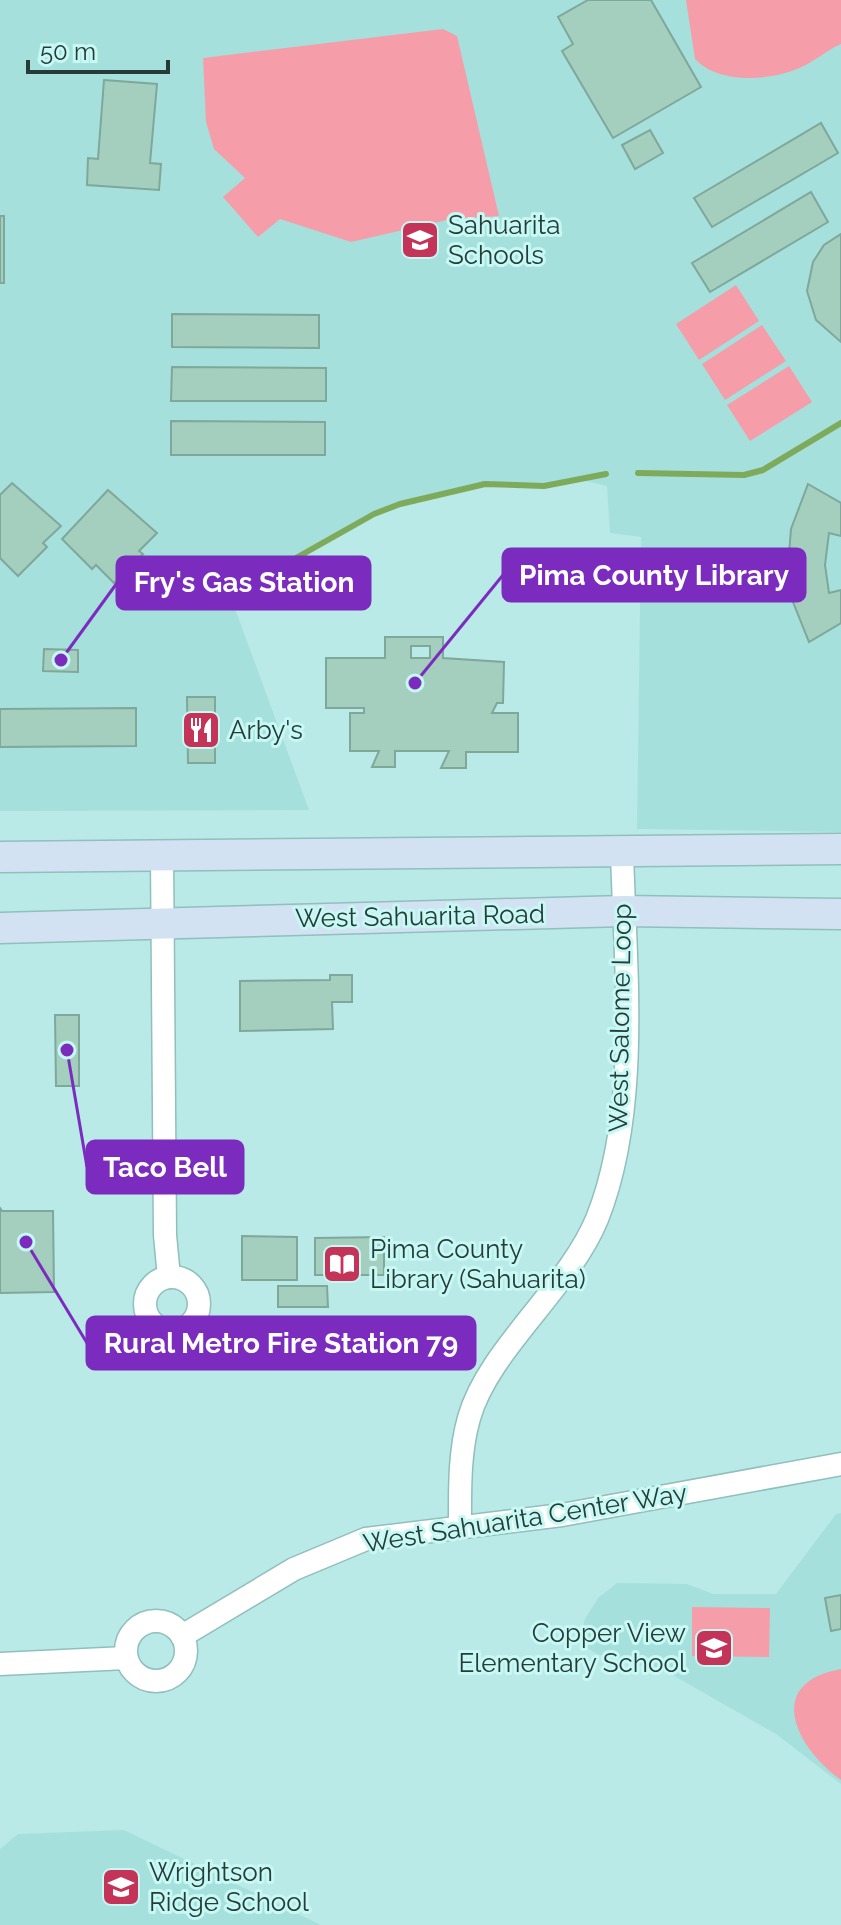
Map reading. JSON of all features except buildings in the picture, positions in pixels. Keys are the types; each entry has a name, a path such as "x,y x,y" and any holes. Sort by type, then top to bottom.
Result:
{"main road":[{"path":"0,857 841,849"},
{"name":"West Sahuarita Road","path":"0,928 162,921 623,911 841,914"}],"street":[{"name":"West Salome Loop","path":"460,1526 461,1463 470,1415 487,1380 572,1267 596,1222 607,1191 617,1149 624,1089 622,851"},
{"path":"162,855 165,1235 169,1277"},
{"name":"West Sahuarita Center Way","path":"182,1636 294,1569 366,1539 562,1515 841,1464"},
{"path":"148,1622 167,1623 182,1636 186,1654 183,1663 164,1680 137,1675 126,1658 127,1641 132,1632 148,1622"},
{"path":"0,1664 126,1658"}],"shaded area":[{"name":"Sahuarita Schools","path":"0,0 841,0 841,832 637,829 641,537 610,533 607,486 586,481 544,486 485,484 400,504 374,514 280,567 227,587 309,810 0,811"},
{"path":"686,0 841,0 841,44 785,73 744,78 717,73 695,59"},
{"path":"443,29 457,36 499,216 451,219 351,242 280,219 258,237 223,197 245,178 214,149 206,122 203,58"},
{"path":"736,285 759,321 699,360 676,324"},
{"path":"762,325 786,361 725,400 702,364"},
{"path":"789,366 812,402 750,441 727,405"},
{"name":"Copper View Elementary School","path":"841,1513 841,1784 776,1734 671,1674 597,1654 579,1643 585,1619 598,1598 617,1583 687,1584 713,1594 776,1594 836,1514"},
{"path":"692,1607 770,1608 769,1657 692,1656"},
{"path":"841,1669 841,1780 825,1767 801,1735 795,1718 795,1702 802,1688 817,1676"},
{"name":"Wrightson Ridge School","path":"124,1830 321,1925 0,1925 0,1849 18,1834"}],"waterway":[{"path":"638,473 744,475 763,470 841,423"},
{"path":"226,587 280,567 374,514 400,504 485,484 544,486 606,474"}],"place":[{"name":"Sahuarita Schools","path":"420,240"},
{"name":"Fry's Gas Station","path":"61,660"},
{"name":"Pima County Library","path":"415,683"},
{"name":"Arby's","path":"201,730"},
{"name":"Taco Bell","path":"67,1050"},
{"name":"Rural Metro Fire Station 79","path":"26,1242"},
{"name":"Pima County Library (Sahuarita)","path":"342,1264"},
{"name":"Copper View Elementary School","path":"714,1648"},
{"name":"Wrightson Ridge School","path":"121,1887"}]}
